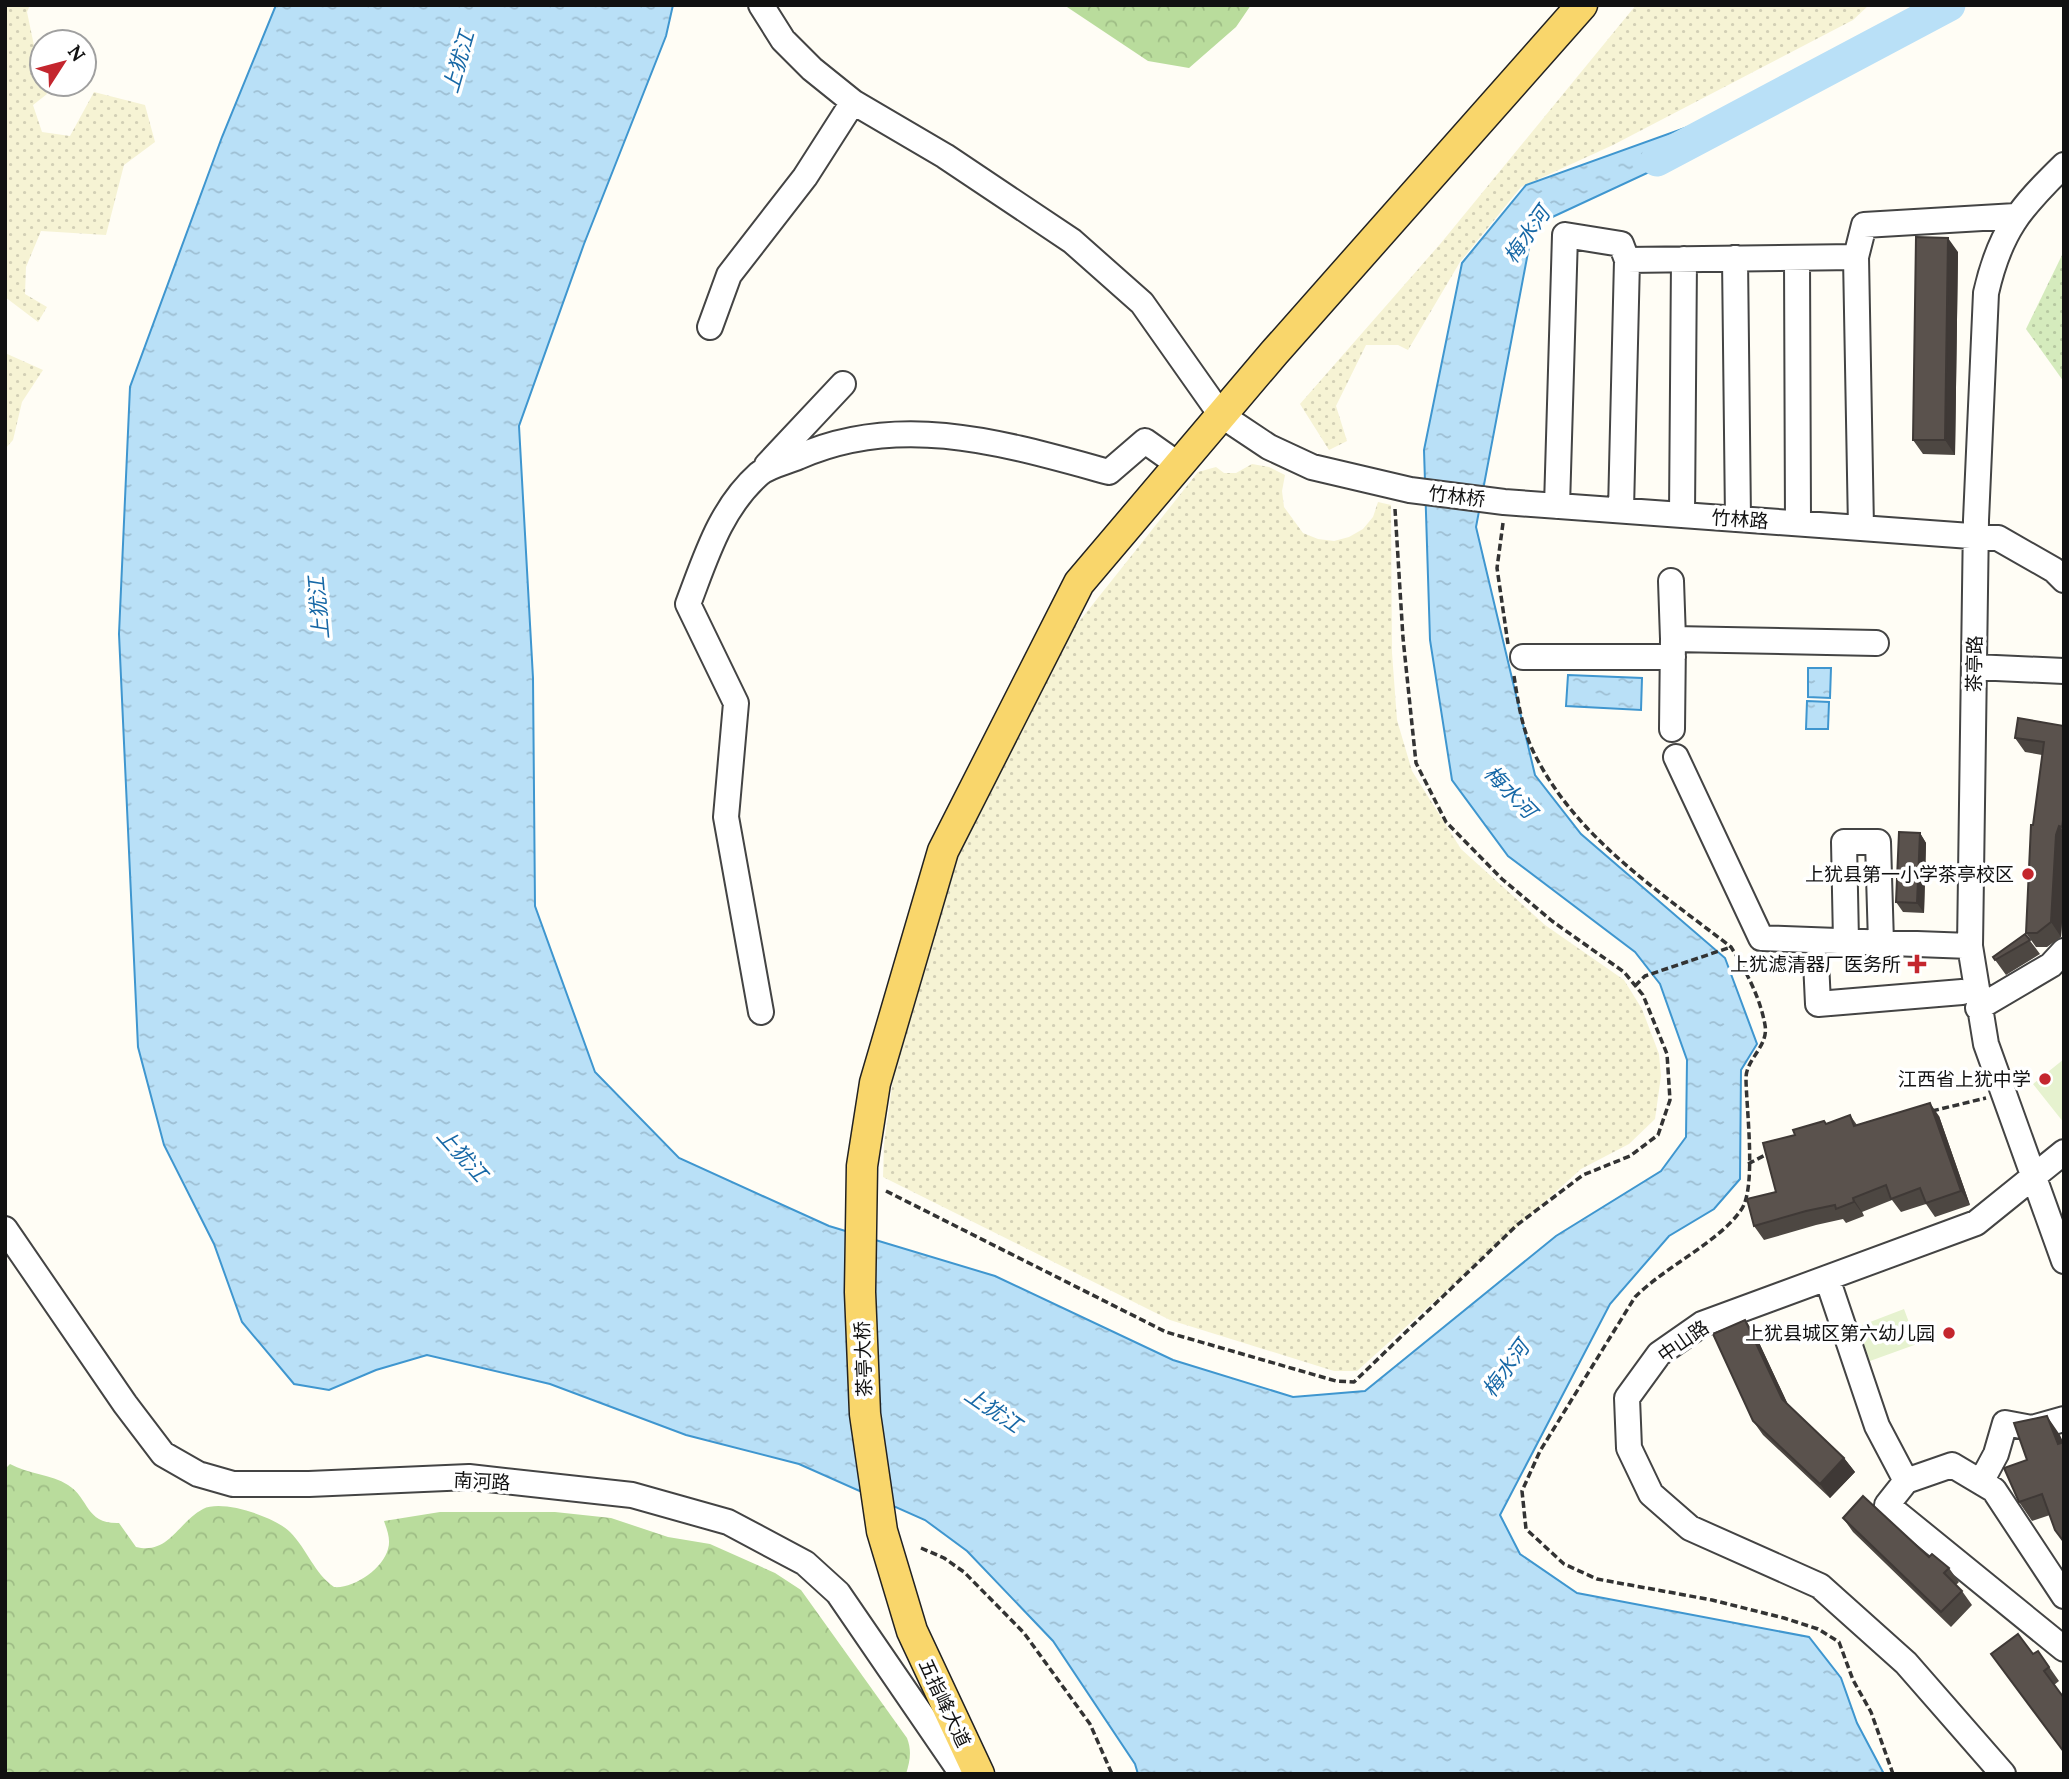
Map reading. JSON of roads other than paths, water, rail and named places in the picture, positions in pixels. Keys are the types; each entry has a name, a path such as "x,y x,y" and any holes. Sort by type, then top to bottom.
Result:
{"main road":[{"name":"茶亭大桥","path":"912,1631 882,1531 865,1413 860,1292 862,1166 875,1083 943,850 1079,583 1222,415 1582,5"},
{"name":"五指峰大道","path":"912,1631 953,1724 979,1774"}],"street":[{"path":"761,5 783,40 812,69 853,102 945,156 1072,241 1142,303 1222,415"},
{"path":"710,327 729,275 805,177 853,102"},
{"name":"茶亭路","path":"2064,165 2016,216 1994,256 1986,293 1976,536 1970,946 1970,1000 2032,1180 2064,1261"},
{"path":"1861,528 1856,257 1864,225 2016,216"},
{"path":"1557,506 1565,235 1621,244 1627,260 1621,510"},
{"path":"1627,260 1856,257"},
{"path":"1735,258 1738,519"},
{"path":"1797,258 1798,523"},
{"path":"1682,515 1684,259"},
{"path":"761,1012 726,817 736,703 688,604 719,524 760,473 843,384"},
{"name":"竹林桥","path":"1222,415 1269,447 1311,467 1402,488 1506,502"},
{"path":"760,473 818,448 893,432 996,441 1110,472 1145,441 1179,465"},
{"name":"竹林路","path":"1506,502 1998,538 2054,570 2064,580"},
{"path":"1671,581 1672,729"},
{"path":"1515,657 1673,648 1876,643"},
{"path":"1974,667 2064,671"},
{"path":"1676,757 1760,938 1970,946"},
{"path":"1846,941 1844,842 1878,842 1881,943"},
{"path":"1816,961 1818,1004 1970,1000 2051,965 2064,951"},
{"name":"中山路","path":"2003,1774 1906,1663 1820,1586 1690,1528 1651,1494 1629,1448 1627,1398 1658,1354 1702,1324 1976,1223 2064,1152"},
{"name":"南河路","path":"5,1229 125,1404 163,1454 198,1474 233,1484 309,1484 469,1477 632,1495 728,1522 805,1563 838,1593 961,1774"},
{"path":"1827,1278 1877,1426 1906,1481"},
{"path":"1981,1482 1996,1454 2005,1423 2032,1428 2064,1419"},
{"path":"2064,1596 1994,1490 1952,1465 1906,1481 1887,1505 2064,1649"}],"water":[{"name":"上犹江","path":"276,5 673,5 666,36 584,244 519,426 533,678 535,906 595,1072 679,1158 829,1226 995,1276 1173,1360 1293,1397 1365,1391 1556,1236 1661,1171 1686,1137 1687,1060 1660,984 1635,952 1508,856 1452,780 1430,640 1424,450 1462,263 1526,185 1693,125 1701,148 1533,226 1476,527 1535,775 1581,834 1725,958 1757,1044 1741,1070 1740,1179 1714,1209 1669,1236 1610,1304 1500,1515 1520,1554 1577,1593 1809,1637 1841,1678 1857,1723 1884,1774 1138,1774 1135,1764 1053,1641 967,1551 925,1520 799,1464 686,1435 550,1384 427,1355 376,1370 329,1390 294,1384 242,1322 214,1244 164,1145 138,1047 119,634 130,387 222,137"},
{"path":"1808,668 1831,668 1830,698 1808,697"},
{"path":"1568,675 1642,678 1641,710 1566,706"},
{"path":"1807,701 1829,702 1828,729 1806,729"}],"waterway":[{"name":"梅水河","path":"1657,160 1949,5"}],"place":[{"name":"上犹县第一小学茶亭校区","path":"2028,874"},
{"name":"上犹滤清器厂医务所","path":"1917,964"},
{"name":"江西省上犹中学","path":"2045,1079"},
{"name":"上犹县城区第六幼儿园","path":"1949,1333"}]}
